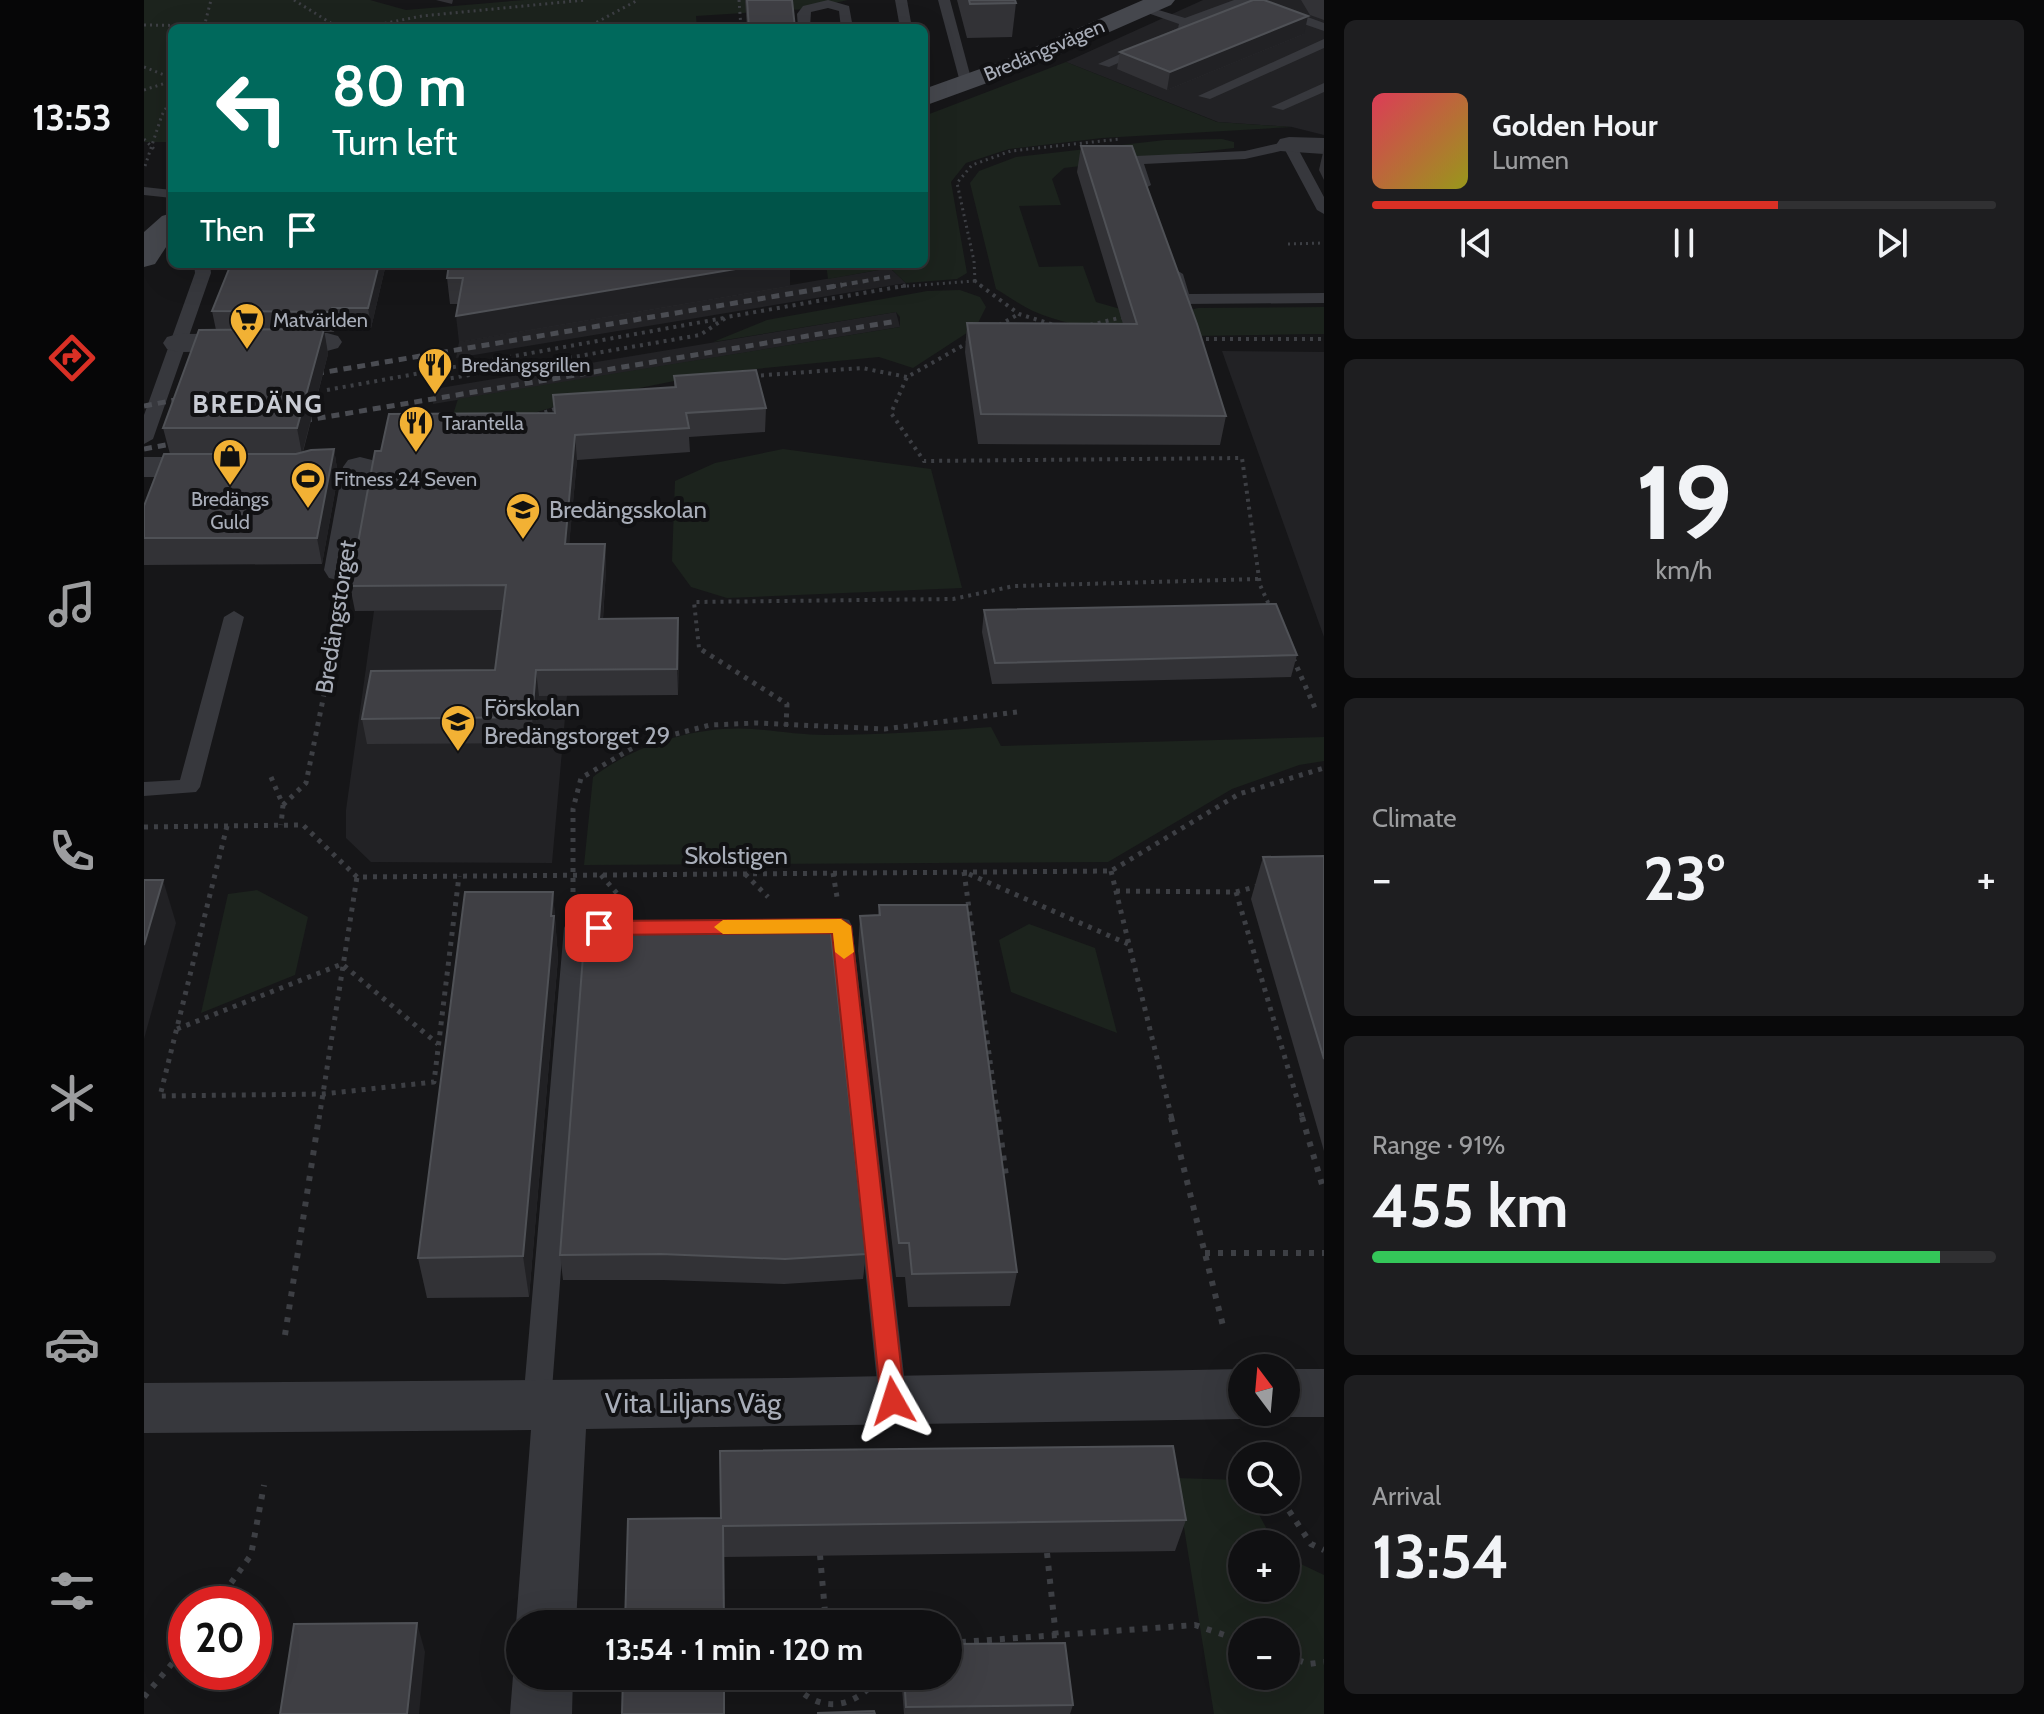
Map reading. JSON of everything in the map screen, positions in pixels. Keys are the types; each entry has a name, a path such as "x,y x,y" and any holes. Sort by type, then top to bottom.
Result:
{"street":[{"name":"Bredängsvägen","path":"928,96 1154,4"},
{"path":"1289,145 1324,146"},
{"path":"180,336 328,336"},
{"path":"144,467 254,467"},
{"name":"Bredängstorget","path":"342,570 360,467"},
{"path":"1300,1393 1324,1393"},
{"name":"Vita Liljans Väg","path":"144,1409 1228,1394"},
{"path":"546,1610 548,1403"},
{"path":"541,1714 542,1690"}],"lane":[{"path":"901,0 905,24"},
{"path":"944,0 966,82"},
{"path":"1185,22 1240,2 1257,3 1324,27"},
{"path":"804,24 803,14 807,9 828,4 845,9 847,24"},
{"path":"1154,4 1185,22"},
{"path":"1104,64 1184,30 1185,22"},
{"path":"1205,96 1324,43"},
{"path":"1278,107 1324,87"},
{"path":"1150,201 1136,160 1245,155 1289,145 1324,210"},
{"path":"144,191 168,194"},
{"path":"1169,257 1183,299 1324,298"},
{"path":"144,439 202,268"},
{"path":"144,789 189,787 234,617"},
{"path":"548,1403 575,928 796,926 841,926 893,1401"}],"path":[{"path":"205,24 211,0"},
{"path":"294,0 331,24"},
{"path":"381,24 422,16 585,0"},
{"path":"593,24 638,0"},
{"path":"739,0 741,24"},
{"path":"144,25 168,26"},
{"path":"144,67 168,78"},
{"path":"144,90 168,81"},
{"path":"144,169 154,149 157,121 168,104"},
{"path":"975,281 974,261 957,183 972,165 1011,151 1134,138"},
{"path":"144,139 154,149"},
{"path":"1288,244 1324,243"},
{"path":"327,390 905,285 975,281 1019,314 1064,328"},
{"path":"1079,332 1114,319 1170,311 1183,299"},
{"path":"991,330 1019,314"},
{"path":"435,381 700,335 727,317"},
{"path":"977,338 907,377 891,413 924,461 1242,458 1260,585 1272,612"},
{"path":"1193,339 1324,339"},
{"path":"745,377 862,368 907,377"},
{"path":"529,418 569,405"},
{"name":"Bredängstorget","path":"283,805 306,783 343,605 342,570"},
{"path":"786,726 787,704 699,648 694,602 953,599 1014,586 1258,579"},
{"path":"1290,653 1315,708"},
{"path":"571,875 573,809 581,778 621,750 656,736 701,727 755,723 870,730 1017,712"},
{"path":"1223,1326 1111,871 1239,794 1324,768"},
{"path":"271,777 283,805 281,825"},
{"path":"144,827 303,825 357,877 285,1335"},
{"path":"227,826 160,1096 323,1094 434,1082 459,876"},
{"name":"Skolstigen","path":"357,877 1111,871"},
{"path":"964,872 1129,944"},
{"path":"964,872 1006,1176"},
{"path":"1116,891 1236,892 1260,886"},
{"path":"1236,892 1324,1191"},
{"path":"176,1030 342,964"},
{"path":"342,964 438,1044"},
{"path":"1205,1253 1324,1253"},
{"path":"229,1586 251,1555 264,1485"},
{"path":"1291,1514 1311,1544 1324,1550"},
{"path":"1047,1553 1056,1637"},
{"path":"820,1555 825,1610"},
{"path":"962,1642 1195,1625 1228,1636"},
{"path":"1300,1661 1309,1664 1324,1662"},
{"path":"144,1697 168,1668"},
{"path":"795,1690 804,1705 826,1712 852,1707 870,1696 873,1690"}],"shaded area":[{"path":"144,0 370,0 406,10 524,0 848,0 807,9 696,16 697,24 168,24 168,142 144,142"},
{"path":"1203,0 1324,0 1324,135 1292,127 1218,122 1066,62"},
{"path":"1066,62 1217,122 1292,127 1102,138 1009,149 966,163 951,182 967,273 957,279 906,283 890,268 928,268 928,114"},
{"path":"1222,139 1234,142 1234,148 1064,168 1052,179 1061,205 1019,206 1039,267 1083,266 1096,302 1155,319 1198,308 1324,307 1324,334 1215,336 1099,329 1064,322 1033,311 996,289 970,183 979,171 1016,157 1165,140"},
{"path":"827,268 890,268 828,279"},
{"path":"890,268 906,283 456,358 459,342"},
{"path":"960,290 980,297 986,307 976,327 913,368 879,357 714,373 570,402 487,427 449,427 458,399 900,327 900,317 896,312 713,342 767,320 927,291"},
{"path":"896,312 900,327 433,404 434,389"},
{"path":"1222,351 1324,352 1324,637"},
{"path":"783,449 931,469 962,588 727,598 691,587 672,561 675,481 715,463"},
{"name":"Förskolan Bredängstorget 29","path":"457,588 512,588 567,695 552,863 371,862 346,838 346,810 374,611 453,610"},
{"path":"991,727 1001,746 1324,737 1324,761 1299,765 1232,789 1108,862 584,865 593,777 628,755 668,739 732,729 826,735"},
{"path":"257,890 308,917 295,975 201,1013 228,894"},
{"path":"1029,924 1095,948 1117,1033 1011,992 999,940"},
{"path":"1176,1478 1228,1480 1228,1514 1259,1514 1267,1530 1228,1530 1228,1602 1300,1602 1300,1564 1324,1575 1324,1714 1214,1714"}],"building":[{"path":"747,0 792,0 795,24 749,24"},
{"path":"969,0 1015,0 1016,3 970,4"},
{"path":"1253,0 1264,0 1308,16 1170,72 1120,52"},
{"path":"1081,146 1132,146 1197,324 1226,416 981,414 967,323 1137,324"},
{"path":"229,268 378,268 368,308 332,308 330,312 212,311"},
{"path":"448,268 742,268 456,316 463,278 447,278"},
{"path":"324,329 297,428 163,428 199,330"},
{"path":"756,370 766,408 686,413 689,428 575,435 565,544 605,544 599,619 678,618 677,669 536,670 532,717 362,719 371,671 495,670 506,585 350,586 375,451 381,451 389,414 555,413 553,395 676,387 674,376"},
{"path":"334,449 317,538 144,538 144,506 164,454 296,454"},
{"path":"1276,604 1297,655 995,663 984,610"},
{"path":"1324,856 1324,1059 1263,857"},
{"path":"144,880 163,880 144,945"},
{"path":"465,892 553,892 551,916 554,916 523,1256 418,1258"},
{"path":"879,905 967,905 1017,1272 912,1274 909,1243 899,1243 860,916 880,915"},
{"path":"830,925 866,1254 785,1259 661,1254 560,1255 585,930"},
{"path":"1173,1446 1186,1520 723,1526 724,1610 625,1610 628,1519 721,1518 720,1451"},
{"path":"417,1623 407,1714 280,1714 294,1624"},
{"path":"1065,1643 1073,1705 906,1707 905,1690 962,1690 962,1644"},
{"path":"623,1690 724,1690 724,1714 622,1714"},
{"path":"874,1711 875,1714 817,1713"}],"railway":[{"path":"830,287 894,276"},
{"path":"302,376 842,285"},
{"path":"290,423 897,321"},
{"path":"144,406 196,396"},
{"path":"144,449 187,441"}],"slow traffic":[{"path":"723,927 841,926 844,952"}],"place":[{"name":"Matvärlden","path":"247,351"},
{"name":"Bredängsgrillen","path":"435,396"},
{"name":"Tarantella","path":"416,454"},
{"name":"Bredängs Guld","path":"230,487"},
{"name":"Fitness 24 Seven","path":"308,510"},
{"name":"Bredängsskolan","path":"523,541"},
{"name":"Förskolan Bredängstorget 29","path":"458,753"}],"district":[{"name":"BREDÄNG","path":"258,404"}],"route":[{"path":"599,928 841,926 893,1401"}]}
